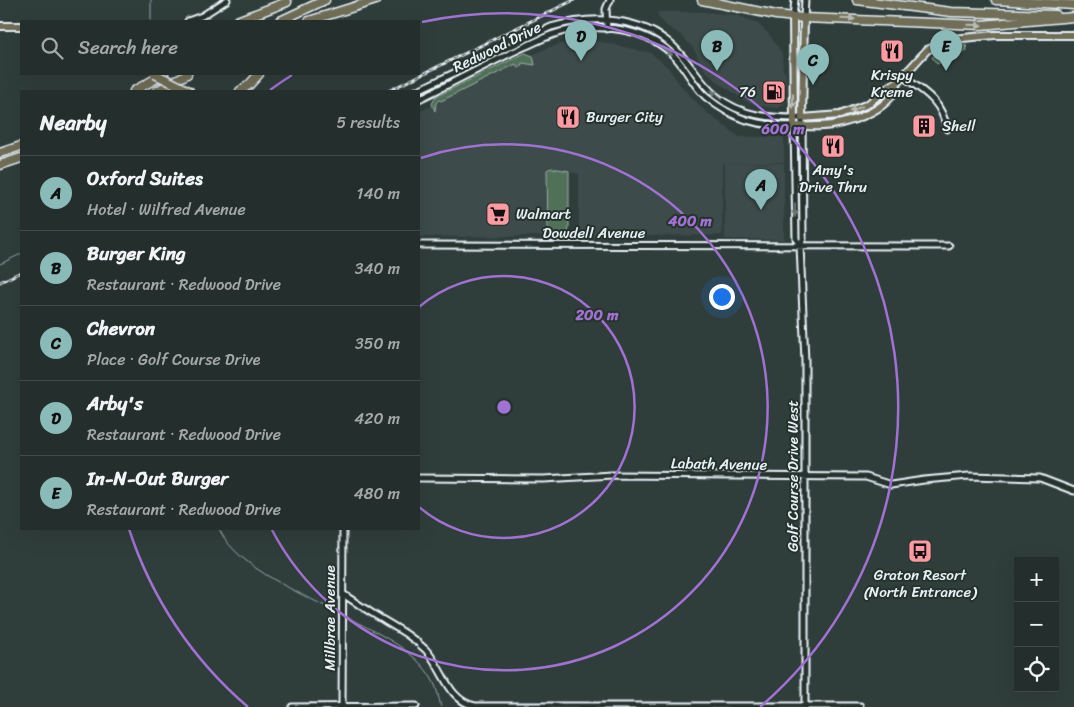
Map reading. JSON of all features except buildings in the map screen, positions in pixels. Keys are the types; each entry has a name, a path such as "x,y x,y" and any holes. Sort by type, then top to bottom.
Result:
{"highway":[{"path":"282,20 324,0"},
{"path":"312,20 376,0"},
{"path":"702,0 776,15 804,18 981,25 1074,16"},
{"path":"857,0 951,12 1074,16"},
{"path":"996,0 1074,5"},
{"path":"1019,0 1039,4"},
{"path":"240,20 290,1"},
{"path":"255,20 290,1"},
{"path":"324,20 344,11"},
{"path":"157,75 187,90"},
{"path":"136,90 162,75"},
{"path":"159,90 185,75"},
{"path":"242,90 258,75"},
{"path":"0,153 20,146"},
{"path":"0,166 20,158"}],"main road":[{"path":"793,17 794,126"},
{"path":"802,118 804,18"},
{"path":"0,26 20,26"},
{"name":"Redwood Drive","path":"802,118 826,117 851,112 868,104 896,83 927,50 952,39 995,35 1074,35"},
{"name":"Redwood Drive","path":"794,126 835,124 861,117 880,106 895,91 896,83"}],"street":[{"path":"191,20 202,16 227,0"},
{"path":"607,29 606,9 610,0"},
{"path":"793,17 795,0"},
{"path":"804,18 805,0"},
{"name":"Redwood Drive","path":"418,90 551,27 575,22 606,20 629,23 652,31 673,46 693,67 715,95 731,106 762,117 802,118"},
{"name":"Redwood Drive","path":"420,99 555,33 570,30 607,29 631,31 649,38 663,47 687,72 704,96 727,112 752,123 769,126 794,126"},
{"path":"649,38 652,31"},
{"path":"687,72 693,67"},
{"path":"902,76 930,95 940,107 947,129"},
{"path":"727,112 731,106"},
{"path":"800,246 802,239 802,118"},
{"path":"794,126 796,239 800,246"},
{"name":"Dowdell Avenue","path":"420,245 949,246"},
{"name":"Golf Course Drive West","path":"800,246 805,361 805,706"},
{"name":"Labath Avenue","path":"420,478 544,479 612,476 866,477 891,486 924,480 969,476 1040,478 1074,491"},
{"name":"Millbrae Avenue","path":"342,707 343,530"},
{"path":"343,594 414,638 438,665 454,695 466,704 475,706 860,706"},
{"path":"292,707 416,706"}],"shaded area":[{"path":"658,12 704,12 737,15 757,23 768,33 782,53 783,70 786,74 785,103 779,108 747,102 719,83 704,69 694,49 681,35 668,27 658,17"},
{"path":"571,41 597,41 651,53 668,67 680,85 707,113 739,137 784,137 784,162 722,163 722,235 579,237 579,174 547,167 547,236 420,237 420,112 547,48"},
{"path":"725,163 784,163 784,240 725,239"}],"green space":[{"path":"966,45 967,51 955,54 954,57 937,64 932,57 949,48"},
{"path":"525,53 533,56 535,65 522,63 521,67 518,68 516,64 441,101 439,100 436,103 435,111 432,104 435,97"},
{"path":"552,168 569,171 569,228 567,237 564,240 561,237 545,236 548,232 547,170"}],"waterway":[{"path":"151,0 151,20"},
{"path":"0,264 20,254"},
{"path":"220,530 228,543 256,568 291,589 341,614"},
{"path":"345,616 394,642 416,659 433,681 441,707"}],"railway":[{"path":"390,90 574,0"},
{"path":"0,282 20,272"}],"place":[{"name":"Krispy Kreme","path":"892,51"},
{"name":"Arby's","path":"581,61"},
{"name":"Burger King","path":"717,71"},
{"name":"In-N-Out Burger","path":"946,71"},
{"name":"Chevron","path":"813,85"},
{"name":"76","path":"774,92"},
{"name":"Burger City","path":"568,117"},
{"name":"Shell","path":"924,126"},
{"name":"Amy's Drive Thru","path":"833,146"},
{"name":"Oxford Suites","path":"761,210"},
{"name":"Walmart","path":"498,214"},
{"name":"Graton Resort (North Entrance)","path":"920,551"}]}
